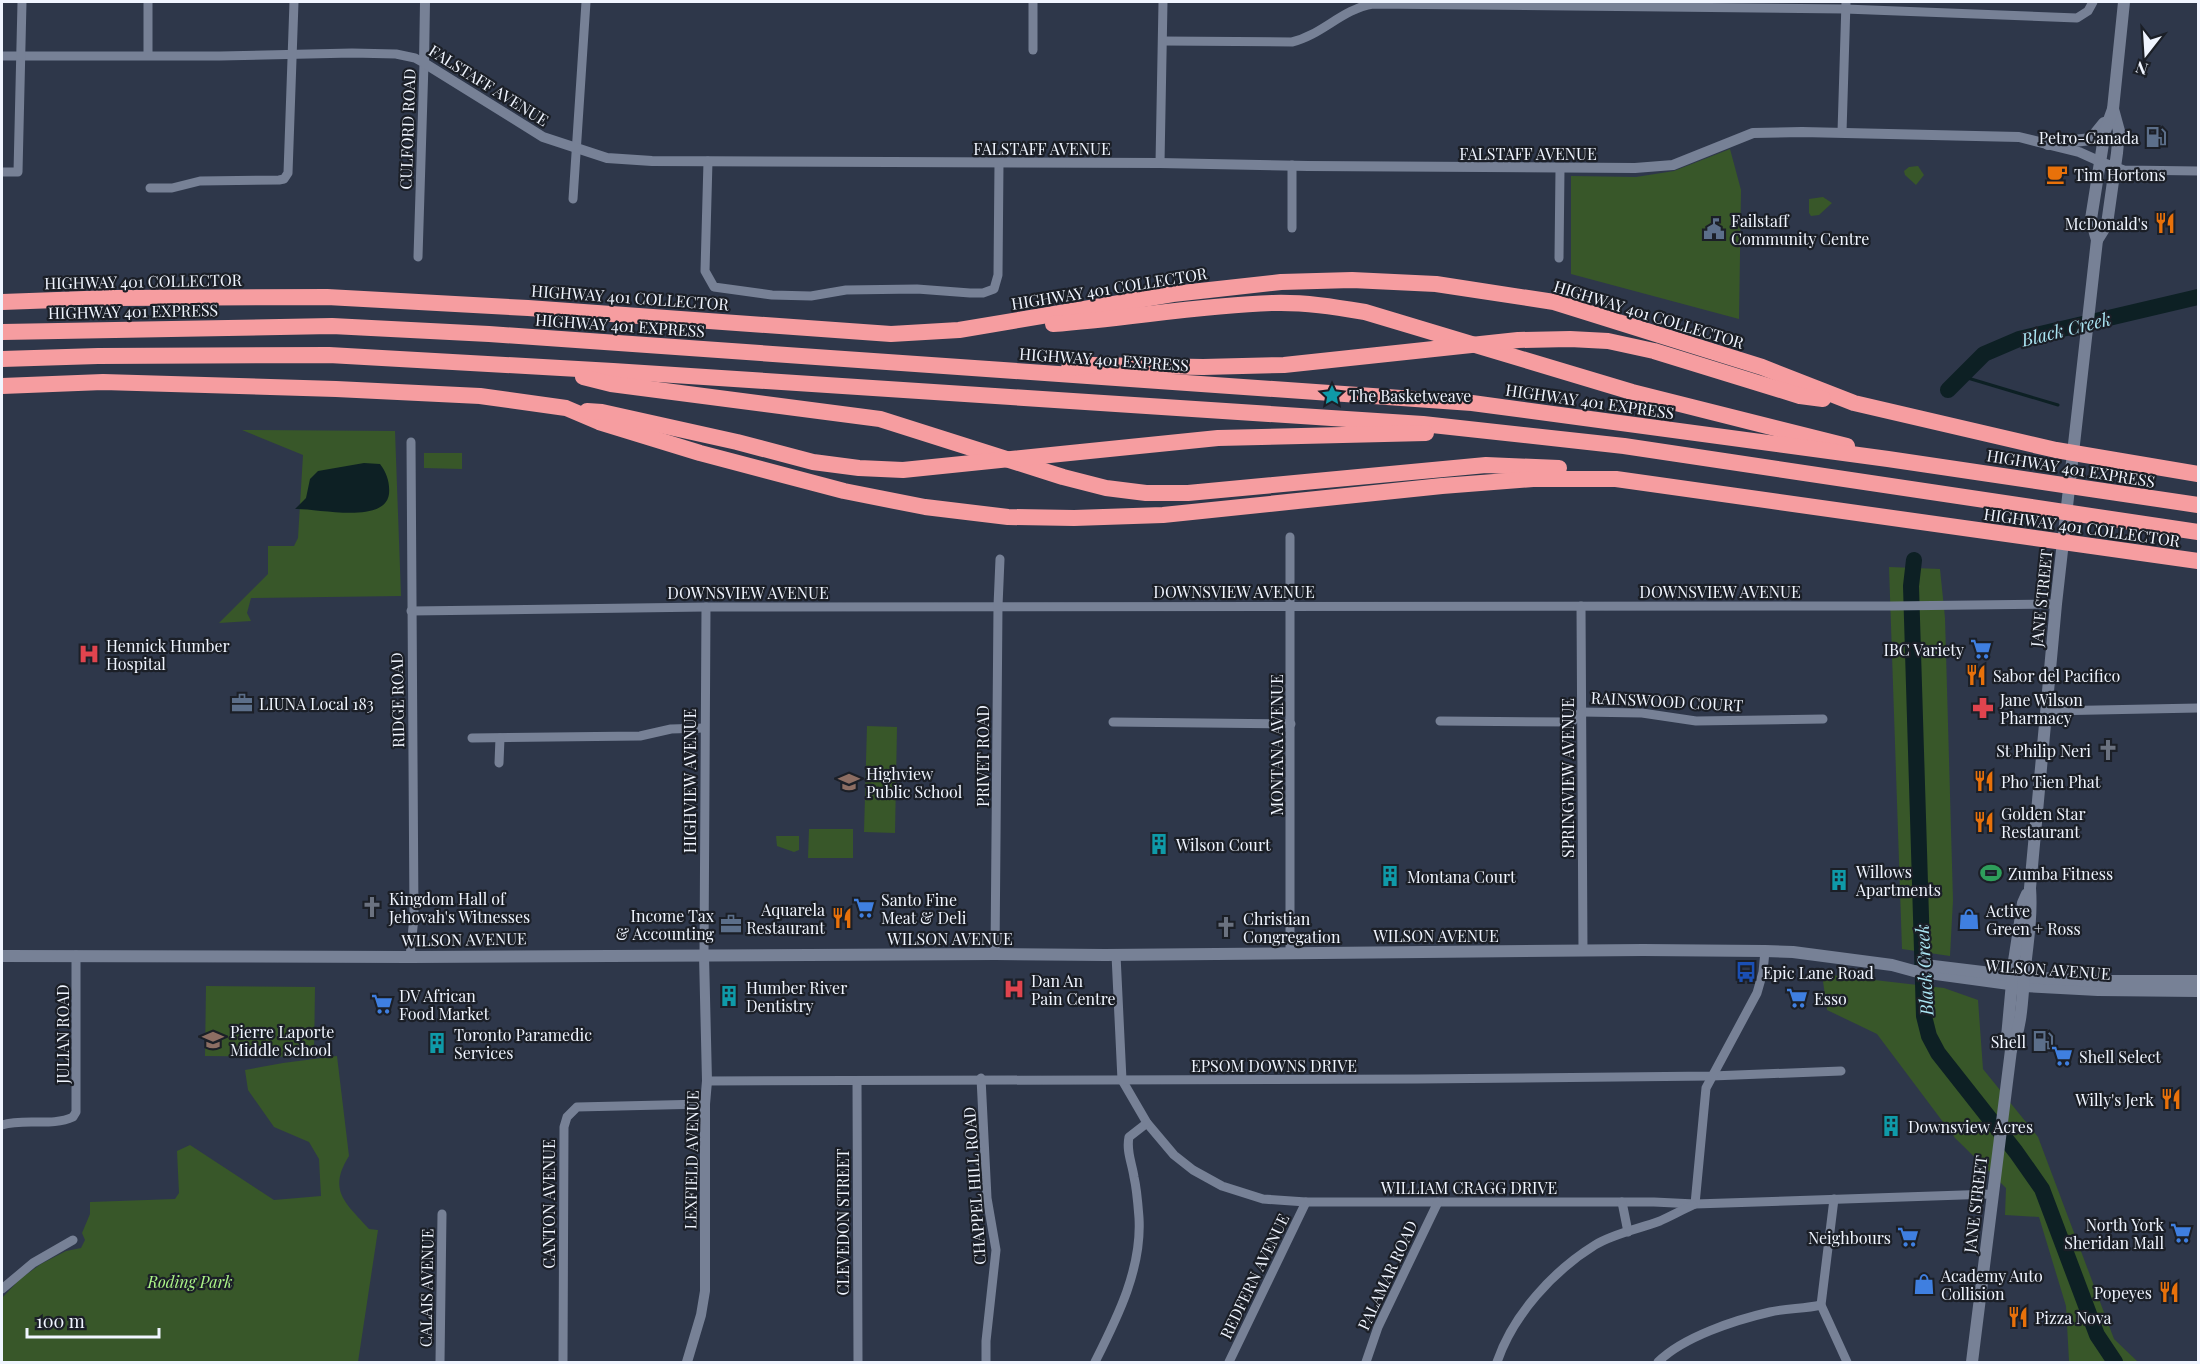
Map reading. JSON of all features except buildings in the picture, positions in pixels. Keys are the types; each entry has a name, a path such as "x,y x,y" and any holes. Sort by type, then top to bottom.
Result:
{"highway":[{"name":"HIGHWAY 401 COLLECTOR","path":"2,302 112,298 327,297 552,309 891,334 960,330 1173,294 1281,282 1352,280 1437,284 1554,302 1751,364 1854,403 2056,450 2199,474"},
{"path":"960,330 1092,321 1275,302 1321,305 1365,312 1632,392 1841,444 1888,459"},
{"name":"HIGHWAY 401 EXPRESS","path":"2,332 332,326 501,334 1472,403 2046,481 2199,505"},
{"path":"1035,373 1092,365 1203,367 1284,365 1518,340 1570,339 1608,341 1654,351 1800,396 1854,403"},
{"path":"2,359 98,356 329,355 1412,423 1624,446 2199,532"},
{"path":"536,367 611,384 880,419 1063,477 1106,488 1146,493 1188,493 1486,465 1590,470 1616,479"},
{"name":"HIGHWAY 401 COLLECTOR","path":"2,386 103,382 480,396 576,411 599,422 689,449 844,491 925,507 1008,517 1074,518 1163,515 1442,486 1533,479 1616,479 2199,561"},
{"path":"576,411 602,411 813,462 859,468 903,470 1218,438 1359,436 1490,430"}],"main road":[{"name":"JANE STREET","path":"1972,1362 2010,1050 2007,1036 2018,981 2024,903 2030,888 2056,604 2088,333 2097,240 2091,219 2099,160 2105,131 2113,109 2124,2"},
{"name":"JANE STREET","path":"2097,240 2107,224 2115,166 2119,130 2113,109"},
{"path":"2048,144 2091,139 2113,109"},
{"name":"WILSON AVENUE","path":"2,956 1116,955 1765,951 1793,952 1897,966 1917,965 2018,981 2098,990 2199,991"},
{"name":"WILSON AVENUE","path":"2018,981 2199,981"}],"street":[{"path":"2,172 18,172 22,2"},
{"path":"148,2 148,54"},
{"path":"150,188 172,188 200,180 284,179 288,173 290,150 294,2"},
{"name":"CULFORD ROAD","path":"418,257 425,2"},
{"path":"573,199 586,2"},
{"path":"1033,2 1033,50"},
{"path":"1160,163 1163,2"},
{"path":"1163,41 1292,42 1307,38 1355,8 1373,4 1845,5 2077,18 2088,11 2092,2"},
{"path":"1842,132 1845,5"},
{"name":"FALSTAFF AVENUE","path":"2,56 292,55 352,52 415,57 543,137 608,158 652,161 1654,168 1673,165 1753,134 1842,132 2016,136 2079,152 2099,160"},
{"path":"2099,160 2124,170 2199,171"},
{"path":"708,161 705,272 714,287 772,295 811,296 846,290 917,289 983,293 994,289 998,275 999,163"},
{"path":"1292,228 1293,165"},
{"path":"1559,258 1560,169"},
{"name":"RIDGE ROAD","path":"410,957 414,917 411,442"},
{"name":"MONTANA AVENUE","path":"1290,537 1290,953"},
{"name":"PRIVET ROAD","path":"995,954 1000,559"},
{"name":"DOWNSVIEW AVENUE","path":"411,611 706,607 2056,604"},
{"name":"SPRINGVIEW AVENUE","path":"1581,606 1583,951"},
{"name":"HIGHVIEW AVENUE","path":"704,955 706,607"},
{"path":"2047,711 2199,708"},
{"path":"1440,721 1572,722 1581,712"},
{"name":"RAINSWOOD COURT","path":"1581,712 1642,713 1696,721 1823,719"},
{"path":"1113,723 1291,724"},
{"path":"472,738 640,736 671,729 704,728"},
{"path":"499,763 500,738"},
{"path":"1497,1362 1513,1327 1542,1290 1562,1270 1595,1245 1660,1221 1695,1204 1706,1088 1756,993 1763,972 1765,951"},
{"name":"JULIAN ROAD","path":"2,1125 16,1122 62,1121 73,1118 76,1112 76,955"},
{"name":"LEXFIELD AVENUE","path":"687,1362 701,1315 705,1291 707,1081 704,955"},
{"name":"WILLIAM CRAGG DRIVE","path":"1116,955 1122,1080 1147,1123 1174,1155 1209,1179 1263,1199 1306,1202 1695,1204 1992,1194"},
{"name":"EPSOM DOWNS DRIVE","path":"707,1081 1712,1076 1841,1071"},
{"name":"CHAPPEL HILL ROAD","path":"981,1078 987,1198 996,1250 986,1341 986,1362"},
{"name":"CLEVEDON STREET","path":"857,1081 858,1362"},
{"name":"CANTON AVENUE","path":"563,1362 564,1127 567,1117 577,1107 587,1106 705,1104"},
{"path":"1095,1362 1117,1316 1135,1263 1139,1222 1135,1179 1127,1146 1129,1137 1147,1123"},
{"path":"1834,1199 1821,1305 1847,1362"},
{"name":"REDFERN AVENUE","path":"1228,1362 1290,1239 1306,1202"},
{"name":"PALAMAR ROAD","path":"1366,1362 1378,1327 1438,1202"},
{"path":"1622,1202 1628,1232"},
{"name":"CALAIS AVENUE","path":"440,1362 442,1214"},
{"path":"2,1289 33,1263 73,1240"},
{"path":"1658,1362 1693,1339 1722,1325 1773,1311 1821,1305"}],"green space":[{"path":"1730,149 1741,190 1739,319 1571,274 1571,176 1636,177 1674,171"},
{"path":"1918,166 1924,175 1916,185 1905,175 1904,171 1909,167"},
{"path":"1823,197 1832,203 1819,215 1811,216 1809,199"},
{"path":"242,430 395,431 401,596 251,598 247,613 251,621 219,623 268,574 268,546 294,546 298,538 303,455"},
{"path":"424,453 462,453 462,469 424,468"},
{"path":"1889,567 1940,569 1945,618 1953,900 1950,956 1902,949"},
{"path":"867,726 897,727 895,833 864,832"},
{"path":"809,829 853,829 853,858 808,858"},
{"path":"776,836 799,836 799,850 794,852 777,846"},
{"path":"1822,974 1944,988 1978,1000 1983,1069 2038,1137 2114,1339 2138,1362 2050,1362 2069,1361 2066,1306 2039,1217 2005,1215 2006,1188 1955,1138 1877,1034 1827,1010"},
{"path":"206,986 315,987 314,1057 205,1056"},
{"name":"Roding Park","path":"337,1056 349,1156 343,1168 340,1188 342,1196 353,1212 369,1229 378,1230 358,1362 2,1362 2,1298 20,1279 41,1264 66,1251 81,1248 85,1240 82,1233 90,1214 90,1202 175,1199 179,1193 177,1151 190,1145 274,1200 321,1196 319,1159 309,1142 274,1127 248,1090 245,1070"}],"shaded area":[{"path":"364,463 380,464 384,471 389,490 385,504 376,509 348,513 295,509 306,498 310,479 318,471"}],"waterway":[{"name":"Black Creek","path":"1948,390 1984,354 2019,339 2198,297"},
{"path":"1961,376 2058,405"},
{"name":"Black Creek","path":"1914,560 1911,586 1924,1016 1929,1036 1938,1053 2016,1152 2042,1189 2097,1335 2115,1362"}],"place":[{"name":"Petro-Canada","path":"2156,137"},
{"name":"Tim Hortons","path":"2057,174"},
{"name":"McDonald's","path":"2165,223"},
{"name":"Failstaff Community Centre","path":"1714,229"},
{"name":"The Basketweave","path":"1332,395"},
{"name":"IBC Variety","path":"1981,649"},
{"name":"Hennick Humber Hospital","path":"89,654"},
{"name":"Sabor del Pacifico","path":"1976,675"},
{"name":"LIUNA Local 183","path":"242,703"},
{"name":"Jane Wilson Pharmacy","path":"1983,708"},
{"name":"St Philip Neri","path":"2108,750"},
{"name":"Pho Tien Phat","path":"1984,781"},
{"name":"Highview Public School","path":"849,782"},
{"name":"Golden Star Restaurant","path":"1984,822"},
{"name":"Wilson Court","path":"1159,844"},
{"name":"Zumba Fitness","path":"1991,873"},
{"name":"Montana Court","path":"1390,876"},
{"name":"Willows Apartments","path":"1839,880"},
{"name":"Kingdom Hall of Jehovah's Witnesses","path":"372,907"},
{"name":"Santo Fine Meat & Deli","path":"864,908"},
{"name":"Aquarela Restaurant","path":"842,918"},
{"name":"Active Green + Ross","path":"1969,919"},
{"name":"Income Tax & Accounting","path":"731,924"},
{"name":"Christian Congregation","path":"1226,927"},
{"name":"Epic Lane Road","path":"1746,972"},
{"name":"Dan An Pain Centre","path":"1014,989"},
{"name":"Humber River Dentistry","path":"729,996"},
{"name":"Esso","path":"1797,998"},
{"name":"DV African Food Market","path":"382,1004"},
{"name":"Pierre Laporte Middle School","path":"213,1040"},
{"name":"Shell","path":"2043,1041"},
{"name":"Toronto Paramedic Services","path":"437,1043"},
{"name":"Shell Select","path":"2062,1056"},
{"name":"Willy's Jerk","path":"2171,1099"},
{"name":"Downsview Acres","path":"1891,1126"},
{"name":"North York Sheridan Mall","path":"2181,1233"},
{"name":"Neighbours","path":"1908,1237"},
{"name":"Academy Auto Collision","path":"1924,1284"},
{"name":"Popeyes","path":"2169,1292"},
{"name":"Pizza Nova","path":"2018,1317"}]}
